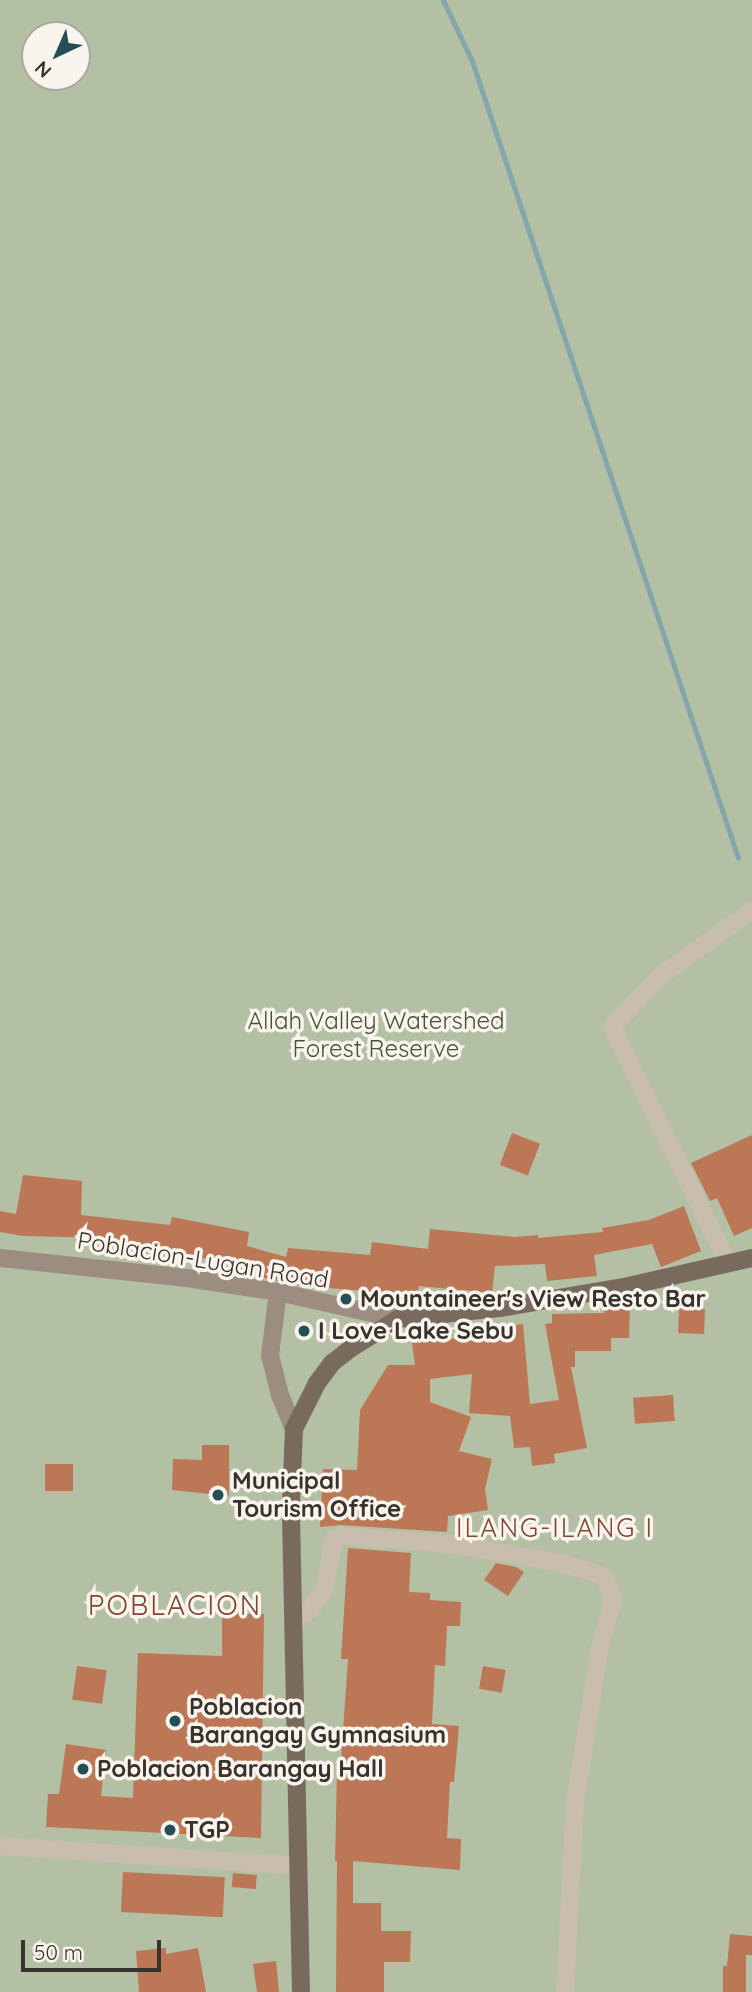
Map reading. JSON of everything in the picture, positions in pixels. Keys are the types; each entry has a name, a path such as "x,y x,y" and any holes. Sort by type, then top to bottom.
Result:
{"main road":[{"name":"Poblacion-Lugan Road","path":"0,1258 103,1268 278,1292 398,1319"},
{"path":"301,1992 295,1622 290,1527 295,1429 317,1383 332,1363 370,1334 398,1319 500,1308 624,1287 752,1258"},
{"path":"278,1292 270,1355 280,1395 295,1429"}],"street":[{"path":"728,1263 612,1027 663,974 752,910"},
{"path":"295,1622 310,1611 324,1591 334,1539 340,1536 461,1546 561,1563 597,1573 605,1579 613,1596 600,1646 575,1802 565,1992"},
{"path":"0,1846 299,1866"}],"green space":[{"name":"Allah Valley Watershed Forest Reserve","path":"0,0 752,0 752,1992 0,1992"}],"building":[{"path":"512,1133 540,1144 528,1175 500,1165"},
{"path":"752,1135 752,1228 734,1236 717,1198 710,1201 691,1163"},
{"path":"23,1175 82,1181 81,1215 170,1225 172,1217 249,1232 247,1246 286,1257 288,1248 370,1255 372,1242 428,1249 430,1229 515,1237 538,1235 538,1238 603,1232 602,1228 649,1220 684,1206 701,1251 661,1267 652,1244 594,1255 597,1276 547,1281 545,1264 495,1266 492,1293 419,1286 417,1300 267,1279 252,1272 254,1265 104,1245 105,1238 23,1236 0,1232 0,1211 16,1214"},
{"path":"604,1304 630,1304 629,1338 611,1338 611,1351 575,1351 575,1367 571,1367 587,1448 554,1454 555,1463 532,1466 530,1447 514,1448 510,1416 469,1413 472,1374 430,1379 430,1402 471,1417 459,1451 492,1459 485,1489 488,1510 448,1516 447,1532 341,1525 320,1527 323,1469 357,1470 360,1410 388,1365 415,1365 412,1343 459,1338 458,1333 523,1324 530,1404 559,1400 545,1324 552,1323 552,1314 604,1313"},
{"path":"679,1308 705,1309 704,1334 678,1333"},
{"path":"673,1395 675,1421 635,1424 633,1398"},
{"path":"202,1445 229,1445 229,1496 172,1490 173,1459 202,1460"},
{"path":"45,1464 73,1464 73,1491 45,1491"},
{"path":"348,1548 411,1553 409,1592 430,1593 430,1600 461,1602 460,1626 447,1626 445,1666 435,1665 432,1724 459,1726 454,1782 450,1782 447,1838 461,1839 460,1870 353,1861 353,1903 381,1903 381,1931 411,1931 410,1962 384,1962 384,1992 336,1992 337,1773 340,1774 348,1659 341,1659"},
{"path":"496,1563 516,1567 524,1572 508,1596 484,1580"},
{"path":"222,1614 264,1614 261,1838 46,1827 48,1794 59,1794 66,1744 106,1750 101,1796 133,1798 138,1653 222,1656"},
{"path":"77,1666 107,1670 102,1704 72,1700"},
{"path":"483,1666 506,1670 502,1693 479,1689"},
{"path":"123,1872 225,1877 223,1917 121,1912"},
{"path":"233,1873 257,1875 256,1889 232,1887"},
{"path":"730,1934 752,1936 752,1955 746,1955 746,1992 723,1992 723,1966 727,1966"},
{"path":"166,1948 166,1954 198,1948 206,1992 139,1992 136,1951"},
{"path":"276,1961 279,1992 257,1992 253,1964"}],"waterway":[{"path":"443,0 472,61 738,858"}],"place":[{"name":"Mountaineer's View Resto Bar","path":"346,1299"},
{"name":"I Love Lake Sebu","path":"304,1331"},
{"name":"Municipal Tourism Office","path":"218,1495"},
{"name":"Poblacion Barangay Gymnasium","path":"175,1721"},
{"name":"Poblacion Barangay Hall","path":"83,1769"},
{"name":"TGP","path":"170,1830"}],"district":[{"name":"ILANG-ILANG I","path":"555,1528"},
{"name":"POBLACION","path":"175,1605"}]}
